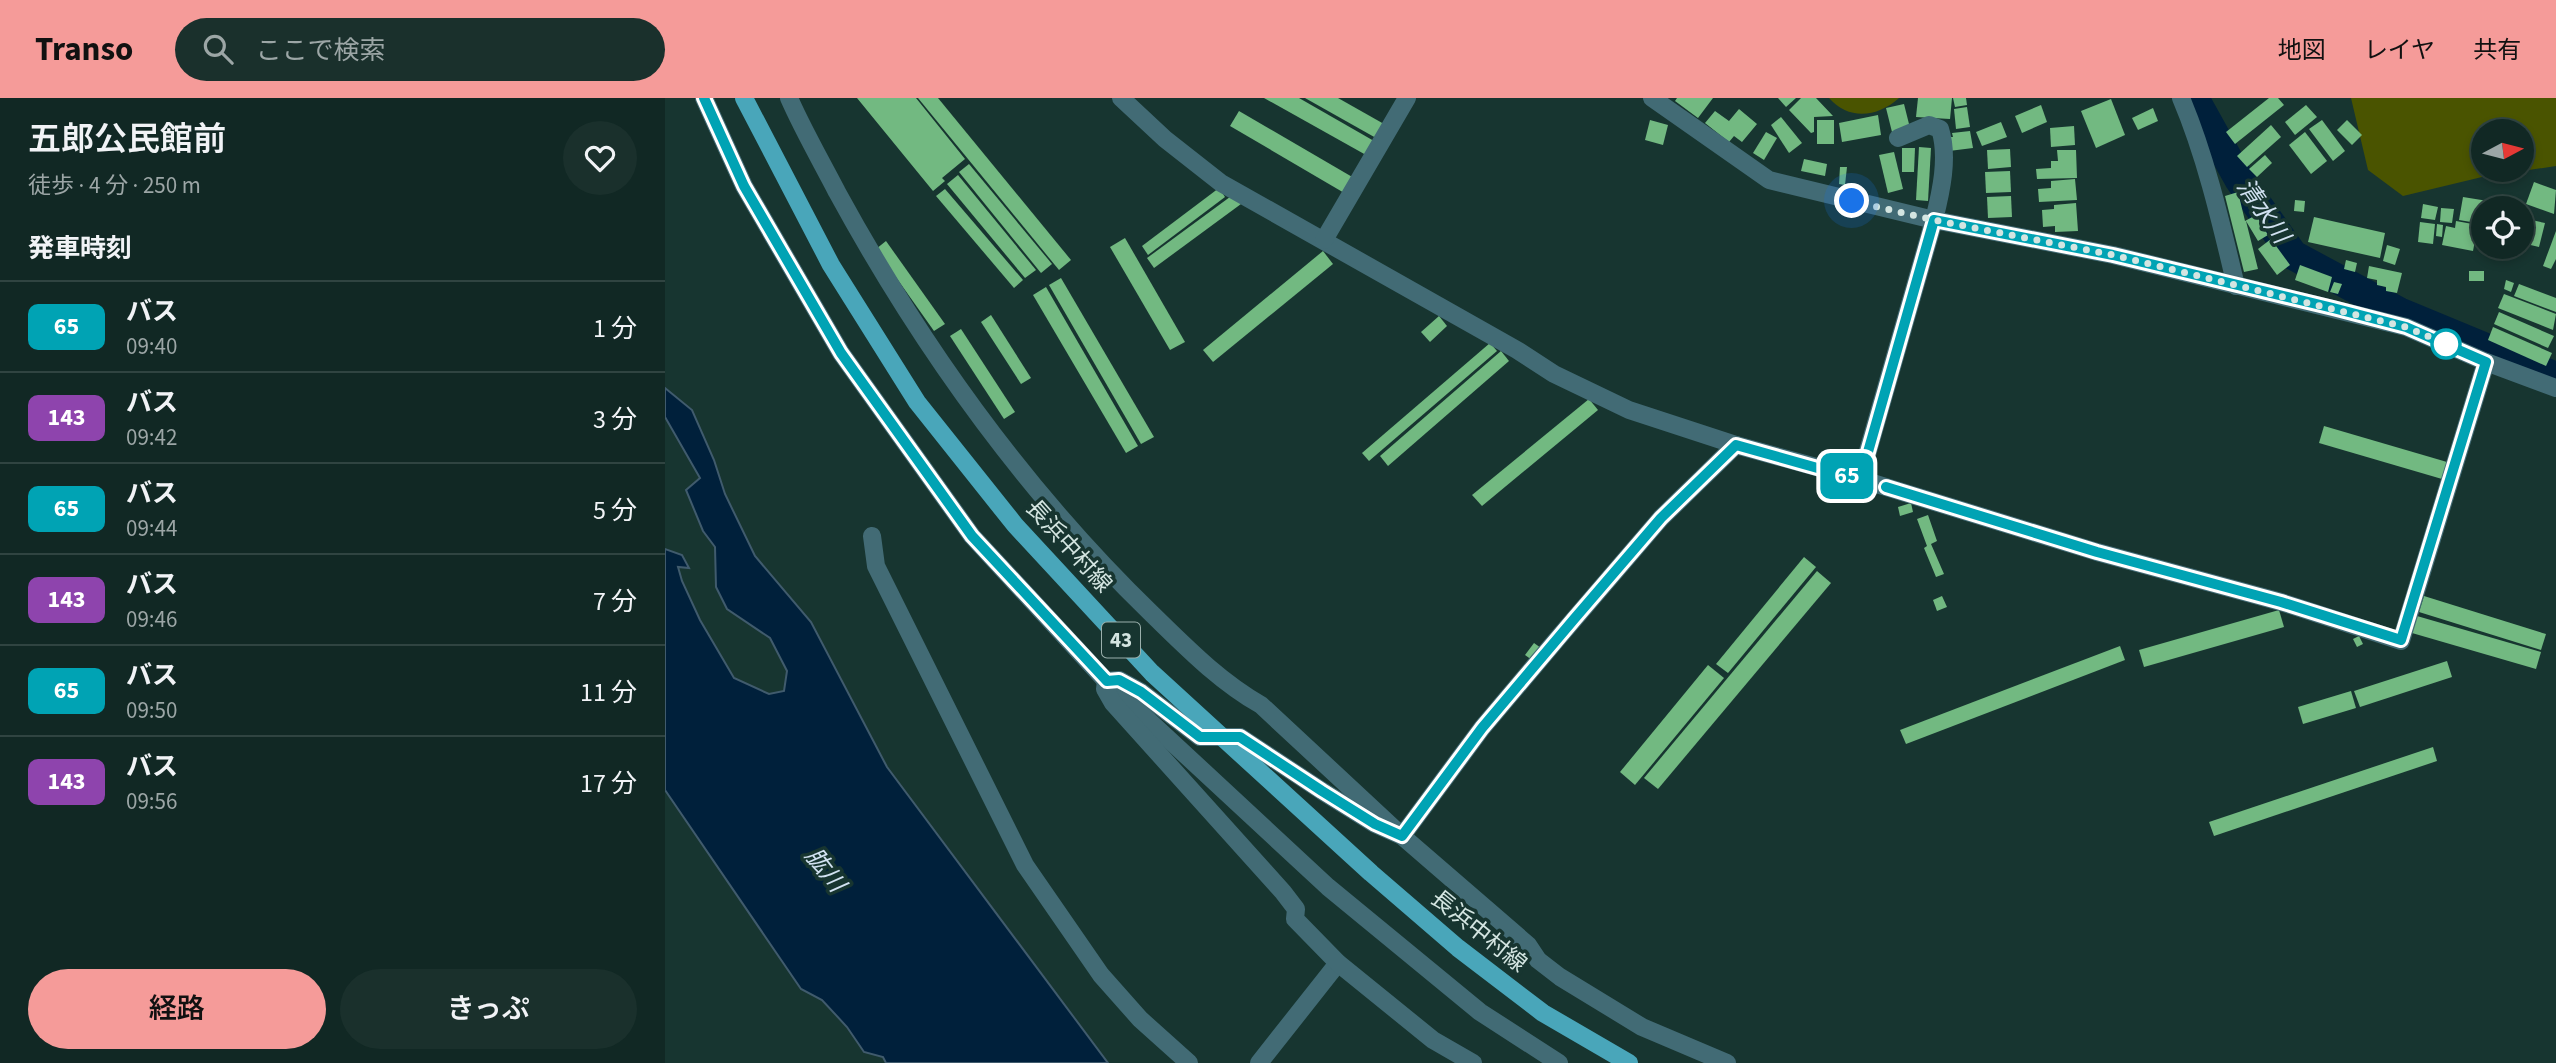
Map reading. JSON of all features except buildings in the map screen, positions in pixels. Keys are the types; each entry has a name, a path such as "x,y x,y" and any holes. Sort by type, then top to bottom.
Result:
{"main road":[{"name":"長浜中村線","path":"744,98 831,265 916,402 1016,525 1152,673 1371,873 1458,948 1543,1013 1629,1063"}],"street":[{"path":"704,98 744,186 841,353 972,536 1107,681 1328,887 1480,1012 1559,1063"},
{"path":"789,98 869,250 931,349 978,415 1050,504 1121,583 1234,690 1261,705 1402,836 1528,944 1538,960 1560,977 1642,1027 1727,1063"},
{"path":"1121,98 1165,139 1221,183 1594,395 1629,411 2097,552 2281,602 2401,640 2486,362"},
{"path":"1324,240 1407,98"},
{"path":"1653,98 1769,180 1934,220 2113,255 2406,327 2486,362 2556,388"},
{"path":"2181,98 2207,175 2236,286"},
{"path":"1860,480 1934,220 1943,165 1944,142 1940,129 1929,125 1898,138"},
{"path":"1402,836 1482,728 1575,618 1661,518 1736,445"},
{"path":"872,536 876,566 1025,865 1101,975 1140,1019 1189,1063"},
{"path":"1107,681 1119,680 1141,692 1200,737 1240,737 1375,824 1402,836"},
{"path":"1107,681 1105,689 1113,703 1283,892 1296,909 1295,919 1338,963 1433,1040 1473,1063"},
{"path":"1259,1063 1338,963"}],"green space":[{"path":"1829,98 1899,98 1882,109 1864,114 1845,110"},
{"path":"2351,98 2556,98 2556,166 2534,169 2534,119 2471,119 2471,180 2403,196 2368,170"}],"water":[{"name":"肱川","path":"665,388 692,410 714,460 725,494 755,556 811,622 887,767 1108,1063 886,1063 883,1057 864,1052 847,1027 822,1000 801,989 665,790 665,549 682,555 689,568 678,567 682,581 700,620 734,678 769,694 784,691 787,671 770,638 727,609 716,587 715,547 703,531 686,490 700,478 665,417"}],"waterway":[{"name":"清水川","path":"2194,98 2239,179 2293,255 2399,312 2556,377"}],"bus line":[{"name":"65","path":"704,98 744,186 841,353 972,536 1107,681 1119,680 1141,692 1200,737 1240,737 1375,824 1402,836 1482,728 1575,618 1661,518 1736,445 1860,480 1934,220 2113,255 2333,308 2406,327 2486,362 2401,640 2281,602 2097,552 1886,487"}],"route":[{"path":"1852,201 2113,255 2406,327 2446,344"}]}
